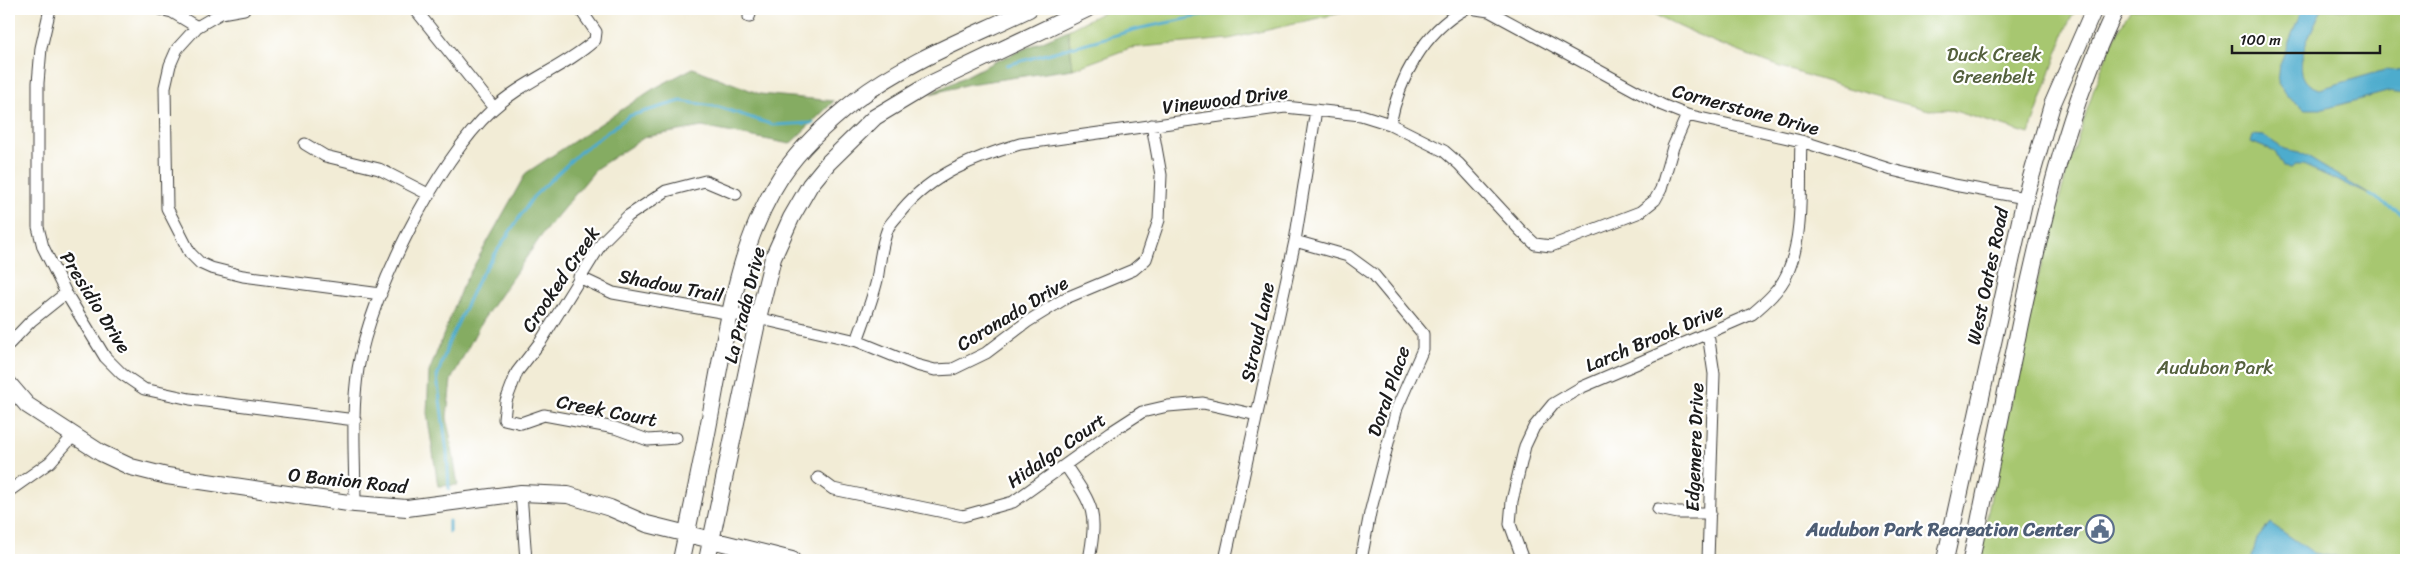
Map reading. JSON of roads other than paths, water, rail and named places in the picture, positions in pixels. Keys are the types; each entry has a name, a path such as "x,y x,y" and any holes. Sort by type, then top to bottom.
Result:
{"main road":[{"name":"La Prada Drive","path":"681,560 730,315 748,244 782,175 802,150 840,112 869,90 904,69 1029,9"},
{"name":"La Prada Drive","path":"707,560 758,318 773,258 791,218 810,186 854,136 875,117 930,84 1070,13 1087,9"},
{"name":"West Oates Road","path":"1945,560 2024,198 2052,106 2094,9"},
{"path":"1971,560 2032,271 2056,170 2095,57 2116,9"},
{"path":"2032,271 2037,222 2035,210 2024,198 2042,188 2056,170"},
{"name":"O Banion Road","path":"9,384 27,405 73,436 131,467 167,476 355,504 407,508 521,493 568,495 610,508 647,524 792,560"}],"street":[{"name":"Presidio Drive","path":"50,9 40,48 38,83 38,227 43,248 66,292 105,357 122,374 144,389 190,399 355,420"},
{"path":"160,9 172,12 197,28"},
{"path":"244,9 221,13 197,28 177,49 170,65 165,87 167,208 190,253 200,263 243,276 381,294"},
{"path":"415,9 494,108"},
{"path":"355,504 355,420 358,367 381,294 404,242 430,195 468,134 494,108 548,70 586,48 595,40 596,32 580,9"},
{"path":"1390,124 1401,83 1419,54 1435,31 1448,18 1465,9"},
{"name":"Cornerstone Drive","path":"1476,9 1489,11 1662,104 1687,115 1801,141 1892,170 1954,185 2024,198"},
{"name":"Vinewood Drive","path":"857,341 870,303 880,252 889,227 909,202 928,185 962,164 985,154 1020,144 1285,107 1361,115 1390,124 1444,151 1459,164 1535,244 1551,246 1640,212 1655,200 1661,189 1673,147 1687,115"},
{"name":"Stroud Lane","path":"1225,560 1295,241 1316,110"},
{"name":"Coronado Drive","path":"730,315 758,318 857,341 916,365 935,370 953,368 986,353 1027,322 1066,298 1133,270 1146,259 1160,220 1161,175 1152,125"},
{"name":"Larch Brook Drive","path":"1523,560 1510,524 1512,501 1524,446 1534,427 1553,404 1580,388 1752,314 1770,299 1787,275 1794,252 1801,141"},
{"path":"305,144 325,156 379,169 430,195"},
{"name":"Crooked Creek","path":"504,419 506,401 517,372 541,340 603,241 628,216 666,191 704,181 736,194"},
{"name":"Doral Place","path":"1295,241 1348,256 1355,261 1374,275 1423,334 1423,349 1397,408 1370,514 1361,560"},
{"name":"Shadow Trail","path":"579,277 613,293 730,315"},
{"path":"9,344 31,321 66,292"},
{"name":"Edgemere Drive","path":"1708,334 1714,374 1708,560"},
{"name":"Hidalgo Court","path":"818,478 833,489 963,516 1013,502 1142,412 1168,406 1203,403 1256,415"},
{"name":"Creek Court","path":"504,419 521,423 544,415 615,428 648,440 676,438"},
{"path":"9,491 50,462 73,436"},
{"path":"1066,466 1092,506 1094,531 1089,560"},
{"path":"521,493 526,560"},
{"path":"1658,509 1678,513 1710,513"}],"water":[{"path":"2302,9 2322,9 2303,54 2301,66 2303,76 2309,84 2320,89 2385,70 2405,71 2406,94 2387,92 2324,109 2305,109 2286,95 2278,83 2280,64"},
{"path":"2253,135 2264,136 2284,149 2299,152 2370,195 2303,165 2295,165 2291,168 2283,167 2275,152 2251,142"},
{"path":"2270,523 2314,553 2351,560 2251,560 2257,539"}],"waterway":[{"path":"1007,65 1141,28 1235,9"},
{"path":"449,489 447,452 437,377 449,342 479,278 533,197 580,152 629,116 681,101 719,107 773,125 813,123"},
{"path":"2370,195 2406,216"},
{"path":"449,521 449,532"}],"place":[{"name":"Audubon Park Recreation Center","path":"2100,529"}],"park label":[{"name":"Duck Creek Greenbelt","path":"1994,65"},
{"name":"Audubon Park","path":"2215,367"}]}
